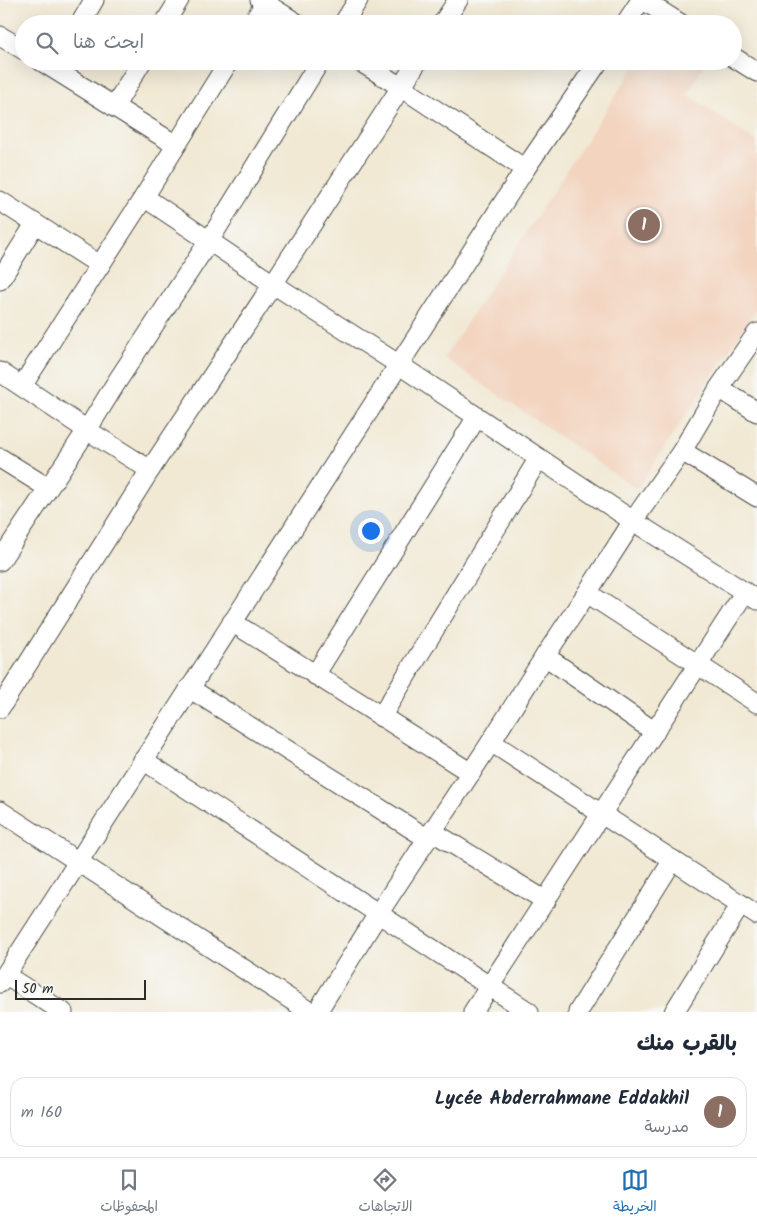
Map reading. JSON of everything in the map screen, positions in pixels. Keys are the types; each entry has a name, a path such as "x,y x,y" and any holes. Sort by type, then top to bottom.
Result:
{"street":[{"path":"85,15 94,0"},
{"path":"170,15 179,0"},
{"path":"349,15 358,0"},
{"path":"448,15 458,0"},
{"path":"631,15 642,0 666,15"},
{"path":"257,15 264,1 285,15"},
{"path":"0,36 15,45"},
{"path":"742,63 757,72"},
{"path":"59,70 176,145"},
{"path":"114,107 137,70"},
{"path":"22,386 223,70"},
{"path":"0,561 209,241 314,70"},
{"path":"374,70 525,169"},
{"path":"0,708 150,470 412,70"},
{"path":"63,1012 2,979 398,364 525,169 593,70"},
{"path":"144,197 273,284 751,596 698,665 473,1012"},
{"path":"0,202 100,265"},
{"path":"0,280 35,224"},
{"path":"317,1012 378,914 633,520 682,451 719,388 757,333"},
{"path":"0,372 150,470"},
{"path":"719,388 757,412"},
{"path":"315,675 477,417"},
{"path":"682,451 757,497"},
{"path":"0,458 48,488"},
{"path":"381,716 539,458"},
{"path":"587,593 757,703"},
{"path":"232,622 471,773"},
{"path":"545,656 655,732"},
{"path":"189,688 430,835 546,901"},
{"path":"491,742 757,915"},
{"path":"143,760 529,1012"},
{"path":"0,811 310,1012"},
{"path":"578,1012 673,860"},
{"path":"674,1012 741,904"}],"shaded area":[{"path":"632,70 702,70 687,94 757,142 757,308 637,489 444,358"}],"place":[{"name":"Lycée Abderrahmane Eddakhil","path":"644,225"}]}
